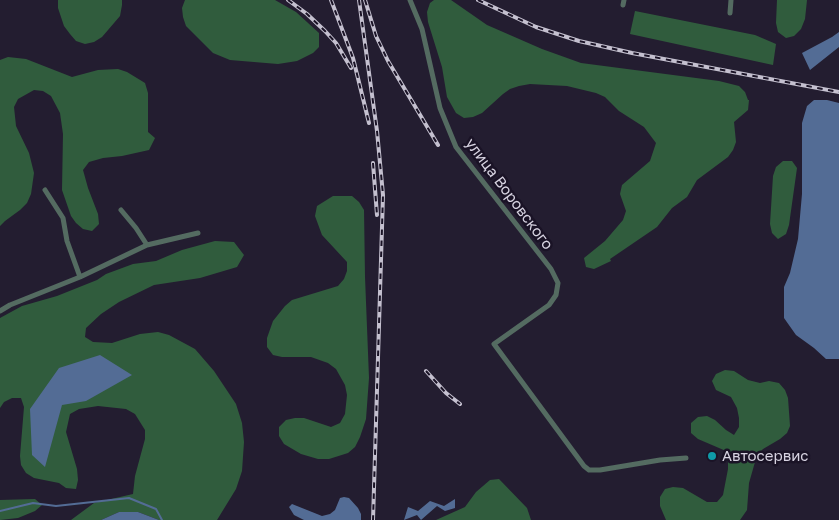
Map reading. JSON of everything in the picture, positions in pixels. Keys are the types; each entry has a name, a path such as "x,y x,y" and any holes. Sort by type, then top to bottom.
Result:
{"street":[{"name":"улица Воровского","path":"410,0 422,29 440,108 456,147 550,269 558,284 556,295 549,305 494,344 584,466 589,470 686,458"},
{"path":"730,13 732,0"},
{"path":"45,190 63,218 67,241 80,277"},
{"path":"121,210 147,245"},
{"path":"0,311 10,305 80,277 147,245 198,233"}],"green space":[{"path":"58,0 122,0 122,5 120,16 102,37 94,42 85,44 76,41 64,26 58,8"},
{"path":"185,0 275,0 296,12 319,33 319,47 313,53 297,61 278,64 230,60 213,53 186,26 182,8"},
{"path":"434,0 451,0 487,25 542,49 581,63 719,81 739,86 749,100 748,110 734,122 736,142 733,150 728,157 697,180 687,197 672,208 657,227 610,259 611,261 594,269 586,267 584,258 605,241 623,220 626,211 620,194 622,185 650,161 656,143 644,127 619,111 605,97 567,86 530,84 519,86 510,89 482,113 473,117 464,118 456,113 447,97 442,67 428,22 427,12 430,3"},
{"path":"777,0 807,0 805,19 801,29 794,36 786,38 778,32 776,23"},
{"path":"635,11 755,35 776,44 773,65 630,34"},
{"path":"8,57 26,59 72,77 98,70 118,69 145,83 148,93 148,132 155,138 149,150 89,162 83,170 98,214 99,224 92,231 83,229 76,223 71,216 62,190 63,134 60,113 51,96 43,91 34,90 18,99 14,107 16,126 29,153 34,173 31,194 27,203 0,226 0,60"},
{"path":"783,161 792,161 797,168 789,225 786,234 778,239 772,233 770,224 773,176 776,167"},
{"path":"333,196 352,196 364,210 369,378 366,419 355,447 348,453 329,459 318,459 301,454 284,444 279,436 279,427 286,420 295,418 304,418 331,427 340,423 345,414 347,395 345,385 336,369 328,363 311,357 282,357 273,355 267,347 267,338 273,321 292,300 338,286 344,279 347,271 347,262 322,235 315,216 317,206"},
{"path":"215,241 234,242 244,255 237,267 200,278 154,285 119,302 101,314 86,328 85,337 93,342 112,343 140,334 158,332 169,335 195,349 214,371 236,404 242,423 244,442 242,471 236,489 217,520 159,520 138,512 119,512 101,520 71,520 94,503 133,494 135,476 145,439 145,430 135,414 126,409 98,406 79,409 70,414 66,432 77,469 78,480 76,489 66,488 59,483 34,478 26,473 21,465 20,456 24,407 21,398 12,398 4,402 0,408 0,318 22,306 57,296 133,264 156,261 182,250"},
{"path":"725,370 734,371 748,380 760,383 769,381 779,383 785,390 788,398 790,426 787,433 757,455 749,483 747,510 740,520 666,520 660,506 660,497 665,489 673,487 683,488 707,502 717,502 723,495 728,469 726,451 698,439 691,433 691,423 698,417 707,416 734,435 739,427 737,408 731,397 716,390 712,381 716,374"},
{"path":"499,479 527,508 531,520 436,520 465,507 476,492 490,480"},
{"path":"35,499 42,505 35,511 18,518 0,520 0,500"}],"water":[{"path":"839,32 839,47 810,70 802,53"},
{"path":"814,100 827,100 839,103 839,359 826,359 796,335 784,318 784,287 790,273 798,239 802,194 802,123 807,106"},
{"path":"100,355 132,375 86,401 62,405 45,467 32,455 30,409 59,368"},
{"path":"340,498 349,498 358,508 361,520 304,520 294,515 289,507 292,504 322,516 330,514 335,510"},
{"path":"455,499 455,508 445,511 437,506 421,520 417,515 404,520 408,507 418,511 430,501 444,506"},
{"path":"119,512 138,512 159,520 101,520"}],"waterway":[{"path":"0,511 33,503 56,506 129,498 156,509 162,520"}],"railway":[{"path":"288,0 325,31 336,43 351,68"},
{"path":"331,0 353,58 369,123"},
{"path":"359,0 377,131 383,195 373,520"},
{"path":"365,0 376,36 388,61 438,145"},
{"path":"478,0 536,27 579,41 632,53 839,92"},
{"path":"373,163 377,215"},
{"path":"426,371 446,393 460,404"}],"place":[{"name":"Автосервис","path":"712,456"}]}
